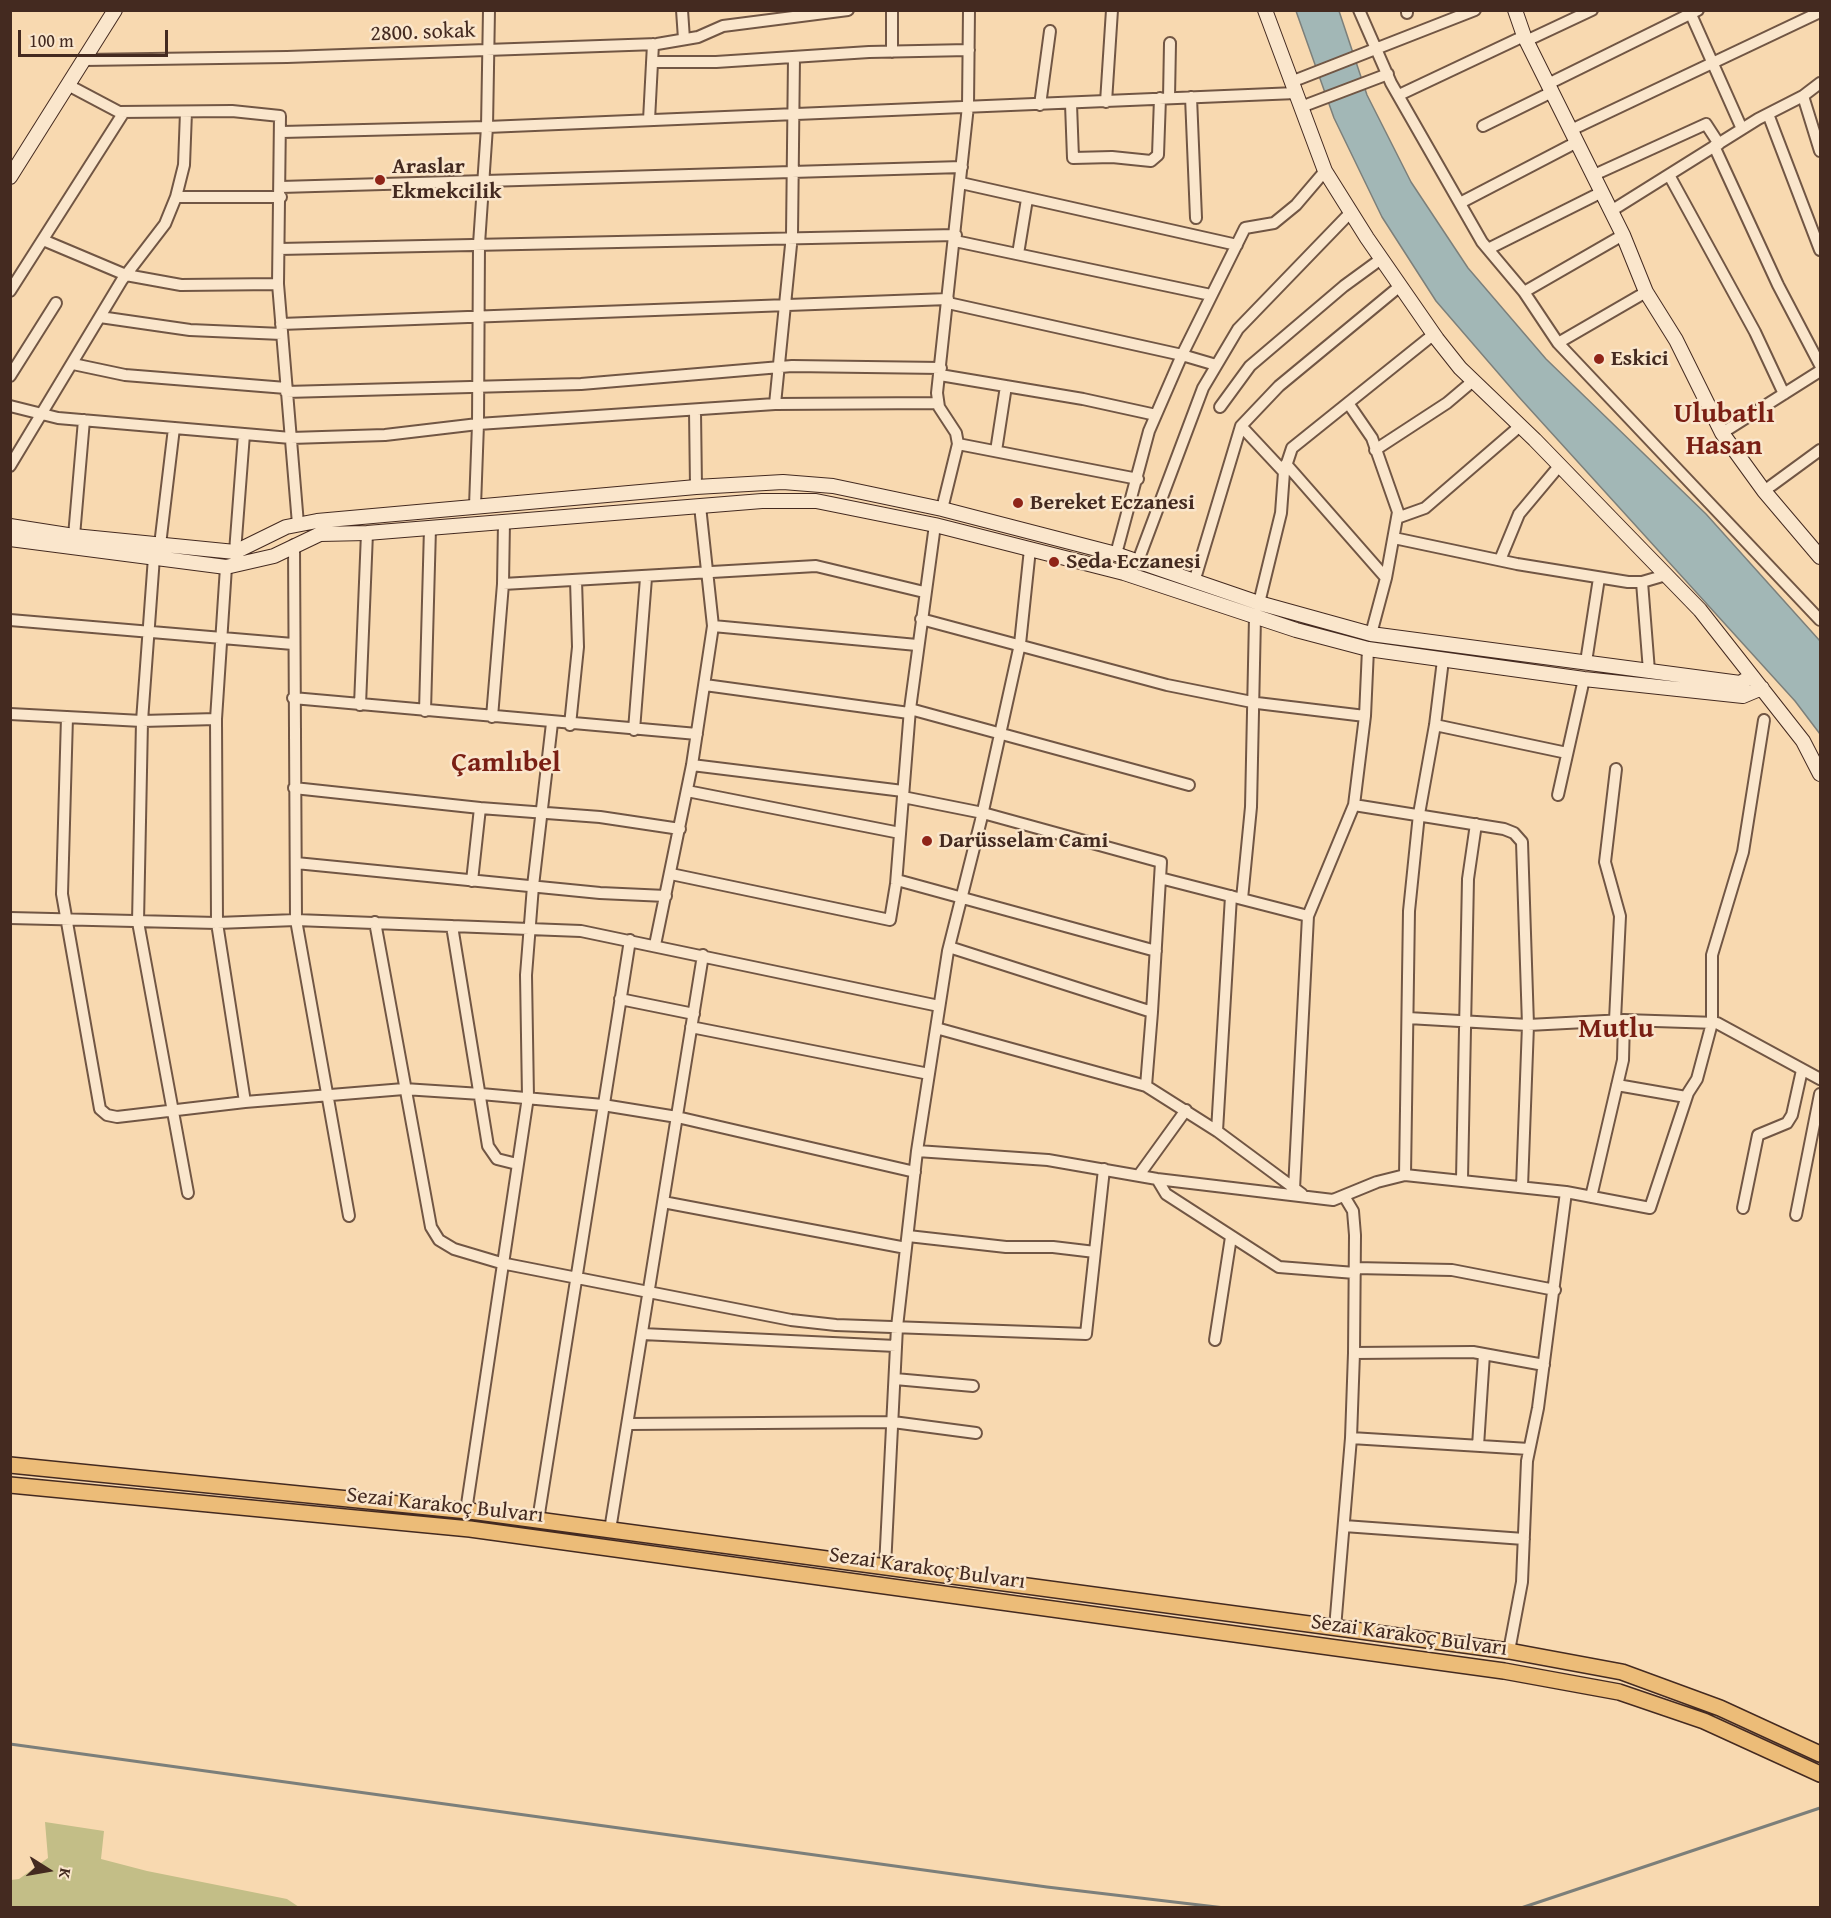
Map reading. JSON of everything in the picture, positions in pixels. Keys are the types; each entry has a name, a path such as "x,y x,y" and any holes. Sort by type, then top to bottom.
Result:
{"main road":[{"path":"10,177 115,10"},
{"path":"1265,10 1325,171 1381,259 1434,334 1473,381 1560,465 1700,610 1803,741 1821,774"},
{"path":"1515,10 1525,38 1623,235 1646,292 1676,340 1722,433 1764,491 1821,557"},
{"path":"10,539 157,551 235,552 298,524 696,486 783,482 833,486 942,509 1116,554 1259,603 1371,634 1740,683 1752,676"},
{"path":"10,526 157,551 226,567 274,556 320,534 367,533 700,506 816,501 935,525 1124,573 1255,617 1368,649 1584,679 1743,696 1762,688"},
{"path":"10,1465 466,1511 1509,1651 1622,1672 1720,1708 1821,1754"},
{"name":"Sezai Karakoç Bulvarı","path":"10,1485 470,1529 1504,1671 1618,1692 1704,1721 1821,1774"}],"street":[{"path":"475,506 480,318 479,244 487,127 489,10"},
{"path":"682,10 684,39"},
{"name":"2800. sokak","path":"84,60 653,44 684,39 760,16 848,10"},
{"path":"892,10 892,52"},
{"path":"942,509 958,444 957,433 938,403 968,106 969,10"},
{"path":"1106,102 1112,10"},
{"path":"1359,10 1388,74 1460,203 1488,249 1524,292 1558,343 1821,620"},
{"path":"282,132 487,127 968,106 1071,104 1294,88 1377,49 1475,10"},
{"path":"1399,95 1592,10"},
{"path":"1484,126 1692,12 1742,129"},
{"path":"1460,203 1574,136 1712,63 1821,12"},
{"path":"1040,105 1050,31"},
{"path":"1071,104 1073,158 1112,157 1151,161 1158,155 1170,43"},
{"path":"649,120 653,44"},
{"path":"652,62 716,62 969,50"},
{"path":"775,404 791,238 794,57"},
{"path":"1301,107 1388,74"},
{"path":"1611,210 1742,129 1803,96 1821,83"},
{"path":"68,85 124,112 277,114 280,116 282,132 278,284 298,524"},
{"path":"1803,96 1821,152"},
{"path":"1191,97 1196,218"},
{"path":"12,284 43,240 124,112"},
{"path":"10,466 126,275 165,224 176,198 184,165 186,112"},
{"path":"1768,114 1821,250"},
{"path":"1594,175 1706,123 1778,285 1821,365"},
{"path":"176,198 482,183 962,167"},
{"path":"1116,554 1149,431 1182,355 1245,228 1274,223 1325,171"},
{"path":"1669,175 1755,332 1784,394"},
{"path":"960,183 1237,245"},
{"path":"1488,249 1602,192"},
{"path":"1018,254 1027,199"},
{"path":"1138,561 1203,388 1216,365 1238,329 1351,212"},
{"path":"1524,292 1623,235"},
{"path":"279,249 791,238 956,238 1018,254 1211,295"},
{"path":"43,240 126,275 193,287 278,284"},
{"path":"1220,407 1250,366 1344,286 1381,259"},
{"path":"1194,582 1240,426 1279,386 1400,286"},
{"path":"1558,343 1646,292"},
{"path":"100,317 190,330 281,329 480,318 948,301 1182,355 1216,365"},
{"path":"10,376 56,303"},
{"path":"1259,603 1281,513 1285,468 1292,448 1434,334"},
{"path":"73,364 125,375 286,390 478,388 581,384 778,368 940,371 1156,415"},
{"path":"1722,433 1821,371"},
{"path":"1376,450 1447,403 1473,381"},
{"path":"996,451 1006,386"},
{"path":"1348,402 1372,438 1398,512 1386,578 1371,634"},
{"path":"10,406 42,415 84,420 291,438 386,435 478,424 775,404 938,403"},
{"path":"695,411 696,486"},
{"path":"74,536 84,420"},
{"path":"1240,426 1285,468 1386,578"},
{"path":"1397,518 1425,508 1520,426"},
{"path":"174,428 157,551 142,721 138,922 188,1193"},
{"path":"235,552 244,434"},
{"path":"958,444 1138,478"},
{"path":"1764,491 1821,450"},
{"path":"1500,560 1519,514 1560,465"},
{"path":"655,945 692,765 713,627 709,572 700,506"},
{"path":"492,717 503,584 504,522"},
{"path":"671,874 890,920 897,880 917,645 935,525"},
{"path":"425,711 430,528"},
{"path":"360,705 367,533"},
{"path":"1394,538 1599,578 1642,582 1666,575"},
{"path":"294,545 293,699 296,920 349,1216"},
{"path":"885,1567 897,1327 917,1151 949,947 1020,644 1030,549"},
{"path":"503,584 646,578 816,566 924,591"},
{"path":"226,567 216,719 217,923 245,1102"},
{"path":"634,730 646,578"},
{"path":"1586,662 1599,578"},
{"path":"570,724 578,647 576,580"},
{"path":"1642,582 1649,670"},
{"path":"1242,899 1251,807 1255,617"},
{"path":"10,620 293,644"},
{"path":"921,620 1020,644 1167,685 1252,703 1365,716"},
{"path":"713,627 917,645"},
{"path":"1294,1189 1308,916 1354,805 1365,716 1368,649"},
{"path":"1405,1175 1409,911 1419,814 1435,725 1443,660"},
{"path":"1558,795 1584,679"},
{"path":"705,685 910,711 1189,785"},
{"path":"293,699 697,734"},
{"path":"10,714 142,721 216,719"},
{"path":"67,717 62,842 64,919 100,1109 107,1115 117,1116 245,1102 404,1089 528,1097 677,1117 915,1172"},
{"path":"917,1151 1048,1160 1157,1179 1333,1200 1405,1175 1462,1179 1566,1192 1650,1208 1686,1097 1698,1079 1713,1023 1712,955 1743,852 1764,720"},
{"path":"466,1511 501,1263 528,1097 526,975 533,886 552,723"},
{"path":"1435,725 1567,753"},
{"path":"692,765 903,794 1161,862 1146,1086"},
{"path":"1591,1197 1623,1060 1619,1020 1620,916 1605,862 1616,769"},
{"path":"294,788 680,828"},
{"path":"687,791 900,833"},
{"path":"1354,805 1476,824 1514,833 1522,842 1528,1025 1522,1187"},
{"path":"472,880 480,808"},
{"path":"1462,1179 1467,1022 1468,879 1476,824"},
{"path":"296,862 533,886 666,896"},
{"path":"1160,878 1308,916"},
{"path":"897,880 1155,951"},
{"path":"1218,1131 1231,896"},
{"path":"10,918 217,923 296,920 581,931 939,1006"},
{"path":"375,922 404,1089 433,1231 448,1246 501,1263 575,1279 791,1320 836,1325 1086,1334 1104,1169"},
{"path":"452,926 490,1151 497,1159 517,1164"},
{"path":"538,1520 630,940"},
{"path":"949,947 1152,1012"},
{"path":"610,1530 629,1424 703,955"},
{"path":"620,999 694,1014"},
{"path":"1408,1018 1528,1025 1619,1020 1713,1023 1821,1079"},
{"path":"692,1027 929,1074"},
{"path":"936,1028 1146,1086 1218,1131 1304,1196"},
{"path":"1743,1208 1758,1135 1787,1124 1792,1115 1802,1070"},
{"path":"1617,1085 1686,1097"},
{"path":"1796,1215 1821,1094"},
{"path":"1139,1175 1186,1110"},
{"path":"1157,1179 1167,1194 1279,1267 1355,1271 1452,1270 1555,1290"},
{"path":"1509,1651 1522,1582 1529,1449 1555,1290 1566,1192"},
{"path":"1335,1628 1351,1438 1354,1353 1353,1211 1344,1196"},
{"path":"663,1202 906,1248"},
{"path":"908,1236 1006,1247 1053,1247 1095,1252"},
{"path":"1215,1340 1231,1237"},
{"path":"642,1334 896,1346"},
{"path":"1354,1353 1484,1354 1544,1365"},
{"path":"1478,1446 1484,1354"},
{"path":"895,1379 973,1386"},
{"path":"629,1424 892,1422 976,1433"},
{"path":"1351,1438 1529,1449"},
{"path":"1344,1526 1524,1539"}],"shaded area":[{"path":"1296,11 1339,11 1367,95 1411,182 1468,268 1546,359 1706,514 1820,641 1820,734 1795,701 1518,396 1436,301 1382,217 1334,118"},
{"path":"45,1822 104,1831 101,1859 147,1871 287,1899 299,1907 11,1907 11,1880 19,1879 48,1858"}],"waterway":[{"path":"10,1744 1047,1887 1225,1908"},
{"path":"1521,1908 1820,1808"}],"place":[{"name":"Araslar Ekmekcilik","path":"380,180"},
{"name":"Eskici","path":"1599,359"},
{"name":"Bereket Eczanesi","path":"1018,503"},
{"name":"Seda Eczanesi","path":"1054,562"},
{"name":"Darüsselam Cami","path":"927,841"}],"district":[{"name":"Ulubatlı Hasan","path":"1724,431"},
{"name":"Çamlıbel","path":"506,764"},
{"name":"Mutlu","path":"1616,1030"}]}
